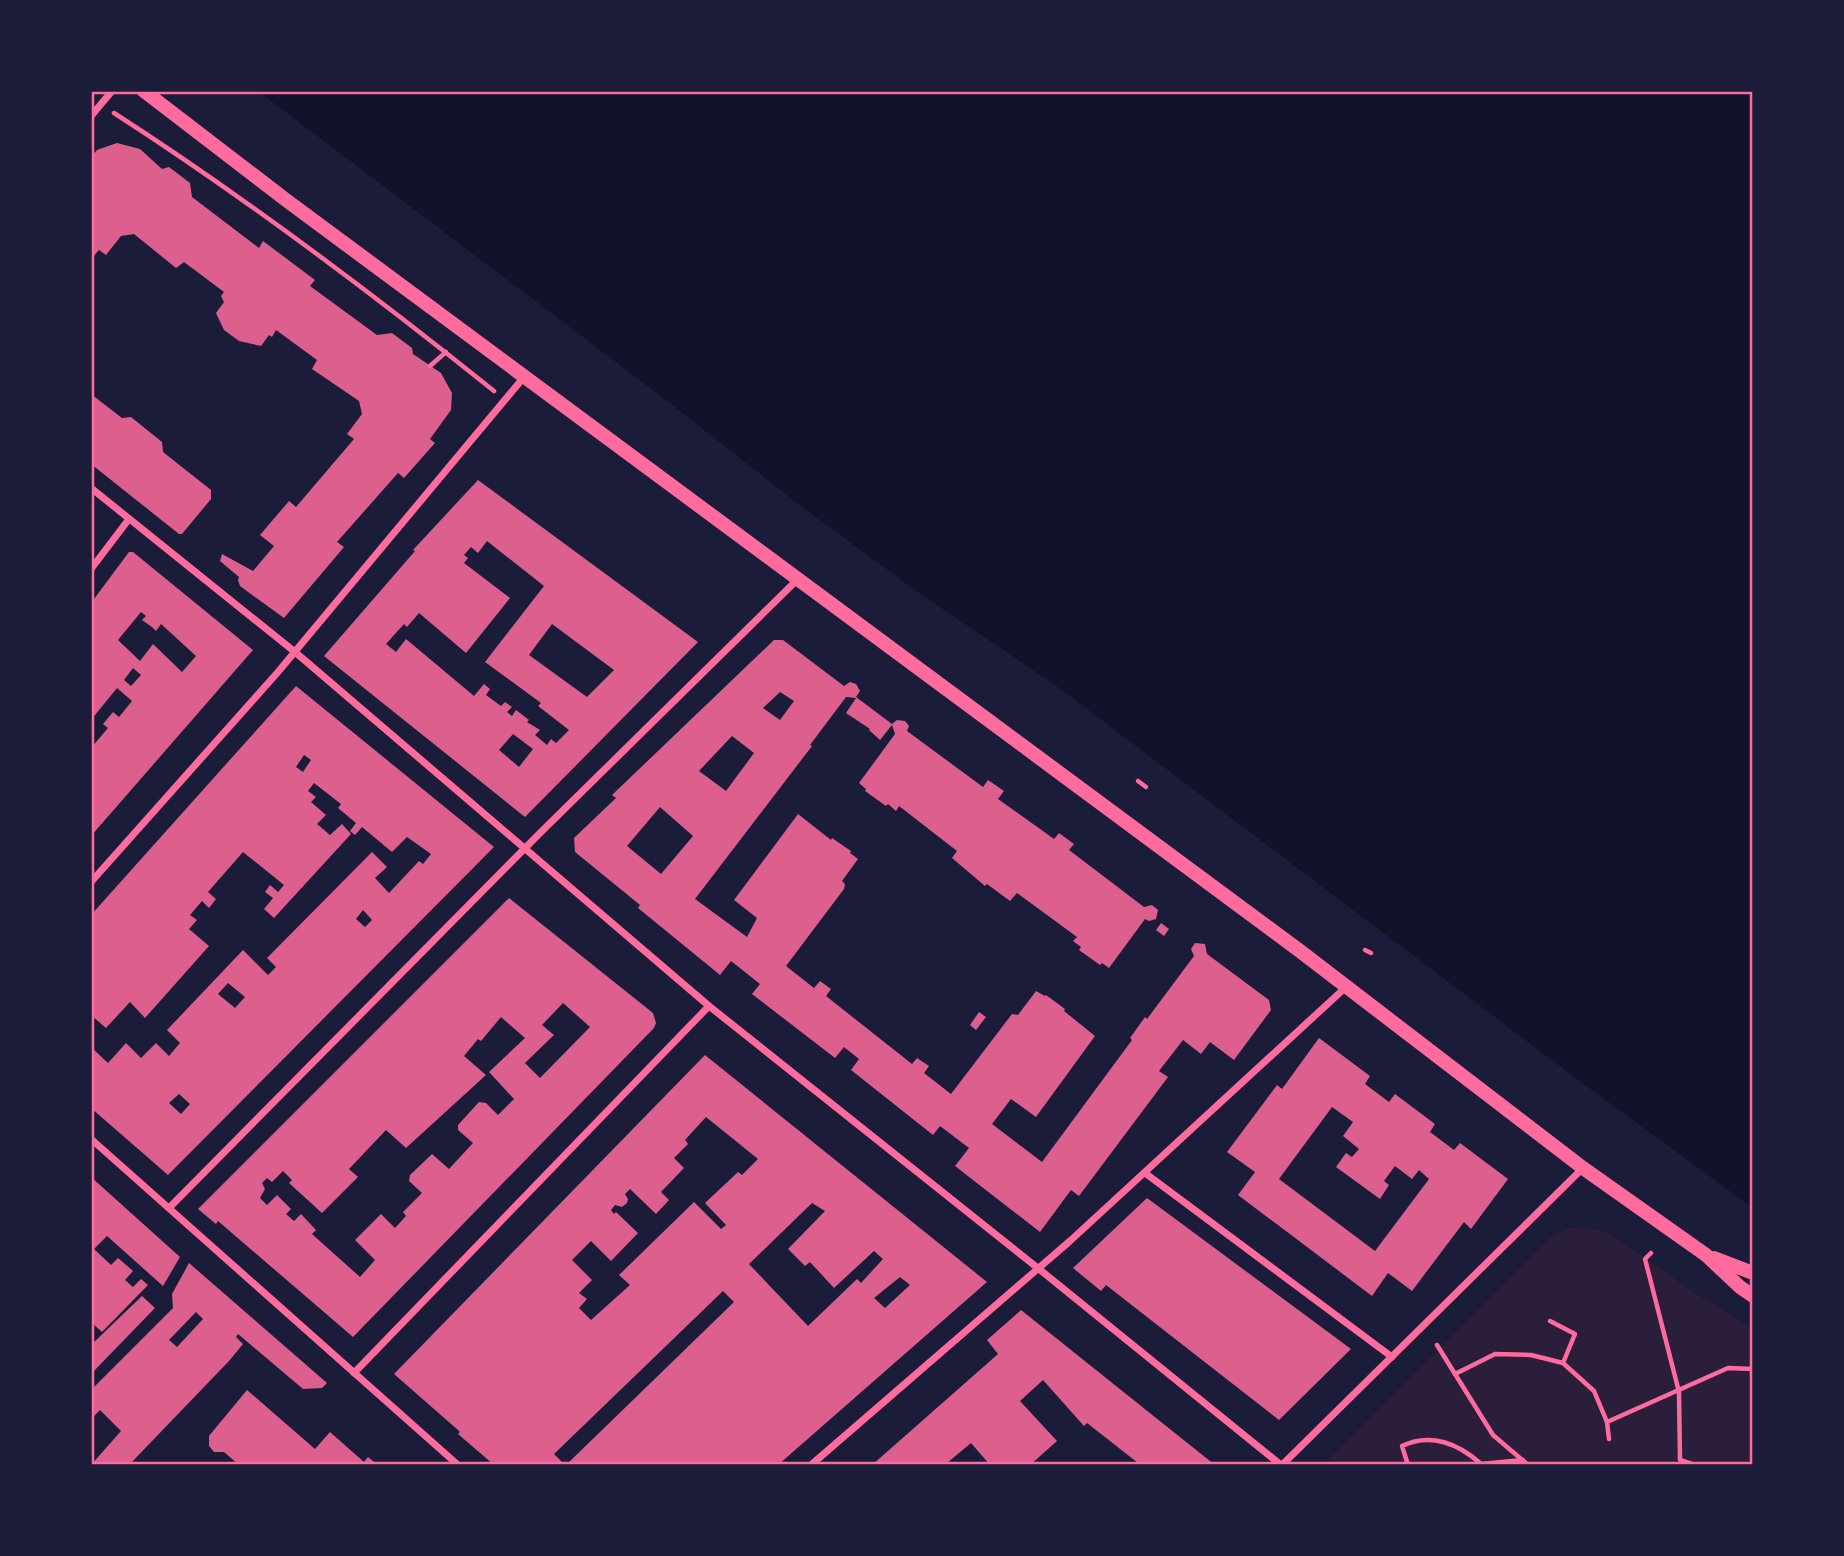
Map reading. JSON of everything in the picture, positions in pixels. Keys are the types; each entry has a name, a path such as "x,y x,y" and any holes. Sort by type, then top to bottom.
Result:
{"main road":[{"path":"144,91 286,200 1346,987 1583,1168 1706,1255 1753,1296"},
{"path":"1706,1255 1753,1273"}],"street":[{"path":"91,116 112,91"},
{"path":"91,882 295,652 524,377"},
{"path":"91,488 295,652 709,1006 1281,1465 1583,1168"},
{"path":"91,569 129,519"},
{"path":"170,1207 524,850 797,580"},
{"path":"811,1465 1039,1269 1346,987"},
{"path":"354,1373 709,1006"},
{"path":"91,1139 458,1465"},
{"path":"1145,1173 1392,1357"}],"path":[{"path":"101,104 159,142 343,274 504,399"},
{"path":"430,366 446,352"},
{"path":"1138,781 1146,787"},
{"path":"1651,1253 1645,1259 1679,1392 1679,1462 1695,1465"},
{"path":"1550,1321 1575,1334 1563,1363"},
{"path":"1437,1345 1493,1435 1528,1465"},
{"path":"1455,1374 1495,1354 1531,1355 1563,1363 1594,1391 1607,1422 1609,1439"},
{"path":"1607,1422 1728,1368 1753,1368"},
{"path":"1408,1465 1402,1446 1416,1439 1443,1441 1465,1449 1481,1464 1522,1460"}],"shaded area":[{"path":"258,91 1753,91 1753,1208 1581,1082 1054,684 922,595 802,507 670,403"},
{"path":"1579,1227 1612,1235 1695,1293 1753,1328 1753,1465 1338,1465 1330,1458 1551,1237 1569,1228"}],"building":[{"path":"117,143 140,149 162,169 169,167 190,183 192,197 259,248 263,241 315,280 310,286 377,335 392,333 412,348 413,354 441,373 452,393 451,410 430,439 435,443 404,478 398,473 337,542 344,547 284,618 240,586 239,577 220,561 222,554 253,571 274,546 260,535 289,501 296,507 354,439 347,434 362,414 359,401 312,369 317,360 276,330 261,346 239,341 224,330 216,313 224,302 221,296 224,292 184,262 176,268 134,234 121,236 106,255 99,250 91,259 91,157 97,150"},
{"path":"91,394 122,418 131,417 162,442 163,452 211,490 211,499 182,534 91,464"},
{"path":"478,480 698,642 525,817 324,656 415,551 413,550","holes":["487,541 544,586 485,662 541,703 538,706 569,730 556,743 551,739 547,745 535,735 540,730 527,722 529,720 516,710 512,716 507,712 512,707 505,702 501,706 486,695 490,689 484,684 474,696 406,639 396,652 386,644 404,624 407,627 419,613 466,653 510,598 464,563 468,558 464,555 471,547 478,553","552,624 614,670 587,697 529,655","513,734 533,749 519,767 499,750"]},
{"path":"129,552 133,552 253,650 91,836 91,748 108,728 103,724 113,712 119,717 132,701 117,688 91,720 91,603","holes":["141,612 146,616 142,620 156,631 161,624 196,656 182,672 153,644 140,661 118,640","133,668 141,675 131,686 124,680"]},
{"path":"774,640 783,640 844,686 850,682 856,684 860,691 856,697 892,724 897,720 905,721 909,726 907,731 983,787 988,780 1004,791 998,799 1054,839 1059,833 1074,844 1069,850 1144,907 1152,905 1158,910 1156,919 1145,919 1109,968 1102,963 1100,965 1079,950 1081,947 1073,941 1077,937 1017,893 1010,901 987,884 985,886 952,858 957,851 899,806 896,811 865,791 859,783 895,734 892,725 880,740 870,729 846,713 856,698 846,697 810,745 812,746 695,899 747,937 757,918 734,900 798,814 831,840 832,838 851,851 858,859 842,881 845,884 844,889 786,966 814,988 820,981 831,989 826,996 912,1064 917,1058 929,1066 924,1073 951,1094 1012,1014 1018,1015 1036,991 1065,1009 1064,1011 1095,1036 1036,1117 1011,1099 992,1124 1042,1162 1132,1040 1130,1038 1145,1017 1147,1019 1194,956 1191,949 1195,943 1205,944 1207,954 1269,1000 1271,1010 1234,1060 1210,1042 1201,1054 1183,1040 1159,1071 1168,1077 1079,1196 1071,1190 1040,1232 955,1166 969,1148 940,1126 933,1135 851,1070 859,1059 844,1047 835,1058 752,994 760,984 731,961 720,975 575,852 574,838 616,798 612,795","holes":["780,692 794,701 780,720 763,708","732,736 754,753 726,791 699,771","660,807 693,836 661,874 627,846"]},
{"path":"296,686 494,847 168,1175 91,1108 91,1047 108,1063 126,1043 141,1058 156,1043 169,1056 180,1043 167,1030 243,950 268,975 276,967 267,958 372,852 387,867 375,878 389,893 419,861 423,864 431,854 407,837 392,852 362,827 355,835 350,831 356,823 338,808 341,804 314,783 308,791 316,797 311,802 326,815 317,824 330,835 342,824 351,834 274,918 264,909 273,898 265,892 270,885 278,892 284,885 243,852 208,892 216,899 209,908 202,901 190,915 197,920 189,929 209,946 145,1018 130,1002 106,1028 91,1015 91,915","holes":["304,755 311,760 303,772 296,767","363,910 372,920 365,927 356,919","228,983 245,997 235,1008 218,994","179,1094 190,1104 181,1114 169,1103"]},
{"path":"509,898 653,1013 656,1023 654,1028 353,1337 218,1221 216,1224 198,1209","holes":["563,1003 590,1027 540,1078 525,1063 554,1035 542,1025","501,1017 525,1038 489,1072 514,1099 498,1115 486,1103 479,1102 458,1125 458,1130 473,1143 449,1169 432,1154 410,1175 409,1181 422,1193 403,1212 406,1216 395,1228 381,1214 355,1240 375,1260 360,1277 312,1234 316,1230 301,1214 294,1221 286,1214 291,1209 277,1195 267,1205 260,1198 265,1189 262,1183 267,1178 272,1182 283,1171 292,1180 289,1183 322,1213 358,1177 349,1169 386,1130 406,1148 486,1075 464,1056"]},
{"path":"1161,923 1169,929 1164,936 1156,930"},
{"path":"979,1012 986,1017 976,1030 970,1025"},
{"path":"1319,1038 1370,1076 1365,1084 1389,1102 1395,1094 1435,1124 1430,1132 1454,1150 1460,1143 1508,1179 1471,1229 1464,1222 1412,1291 1388,1273 1372,1296 1238,1195 1255,1172 1227,1152 1277,1085 1282,1089","holes":["1332,1107 1353,1122 1343,1136 1359,1149 1352,1157 1346,1153 1336,1167 1380,1199 1389,1185 1384,1181 1395,1166 1412,1179 1419,1170 1429,1179 1375,1251 1279,1179"]},
{"path":"705,1055 987,1282 778,1465 566,1465 734,1302 723,1291 554,1454 565,1465 494,1465 394,1374","holes":["706,1117 758,1159 742,1175 738,1172 705,1203 726,1225 721,1229 694,1202 619,1275 630,1285 591,1320 579,1308 587,1299 579,1293 592,1280 572,1260 591,1241 611,1261 638,1233 611,1210 615,1205 622,1207 627,1203 625,1194 630,1189 656,1214 669,1200 661,1192 684,1168 674,1158 688,1144 685,1140","812,1203 825,1211 788,1249 805,1266 810,1262 834,1288 874,1251 883,1259 861,1283 857,1279 808,1326 749,1264","900,1277 910,1285 885,1308 874,1298"]},
{"path":"91,1177 180,1257 163,1286 107,1236 94,1249 111,1265 118,1258 133,1271 125,1280 133,1287 141,1279 148,1285 102,1332 91,1322"},
{"path":"1147,1198 1351,1349 1279,1420 1106,1285 1101,1291 1073,1268"},
{"path":"189,1263 327,1383 322,1388 303,1389 238,1334 236,1337 243,1344 229,1361 129,1465 91,1465 121,1431 100,1410 91,1419 91,1390 173,1308 172,1294","holes":["196,1312 203,1319 177,1347 169,1340"]},
{"path":"142,1296 155,1308 91,1374 91,1345"},
{"path":"1021,1310 1215,1465 1136,1465 1138,1463 1087,1423 1084,1426 1043,1380 1020,1401 1057,1441 1030,1465 990,1465 971,1443 947,1463 949,1465 872,1465 998,1354 987,1340"},
{"path":"247,1390 315,1449 330,1432 364,1462 368,1457 378,1465 239,1465 224,1452 214,1452 209,1446 209,1436"}]}
